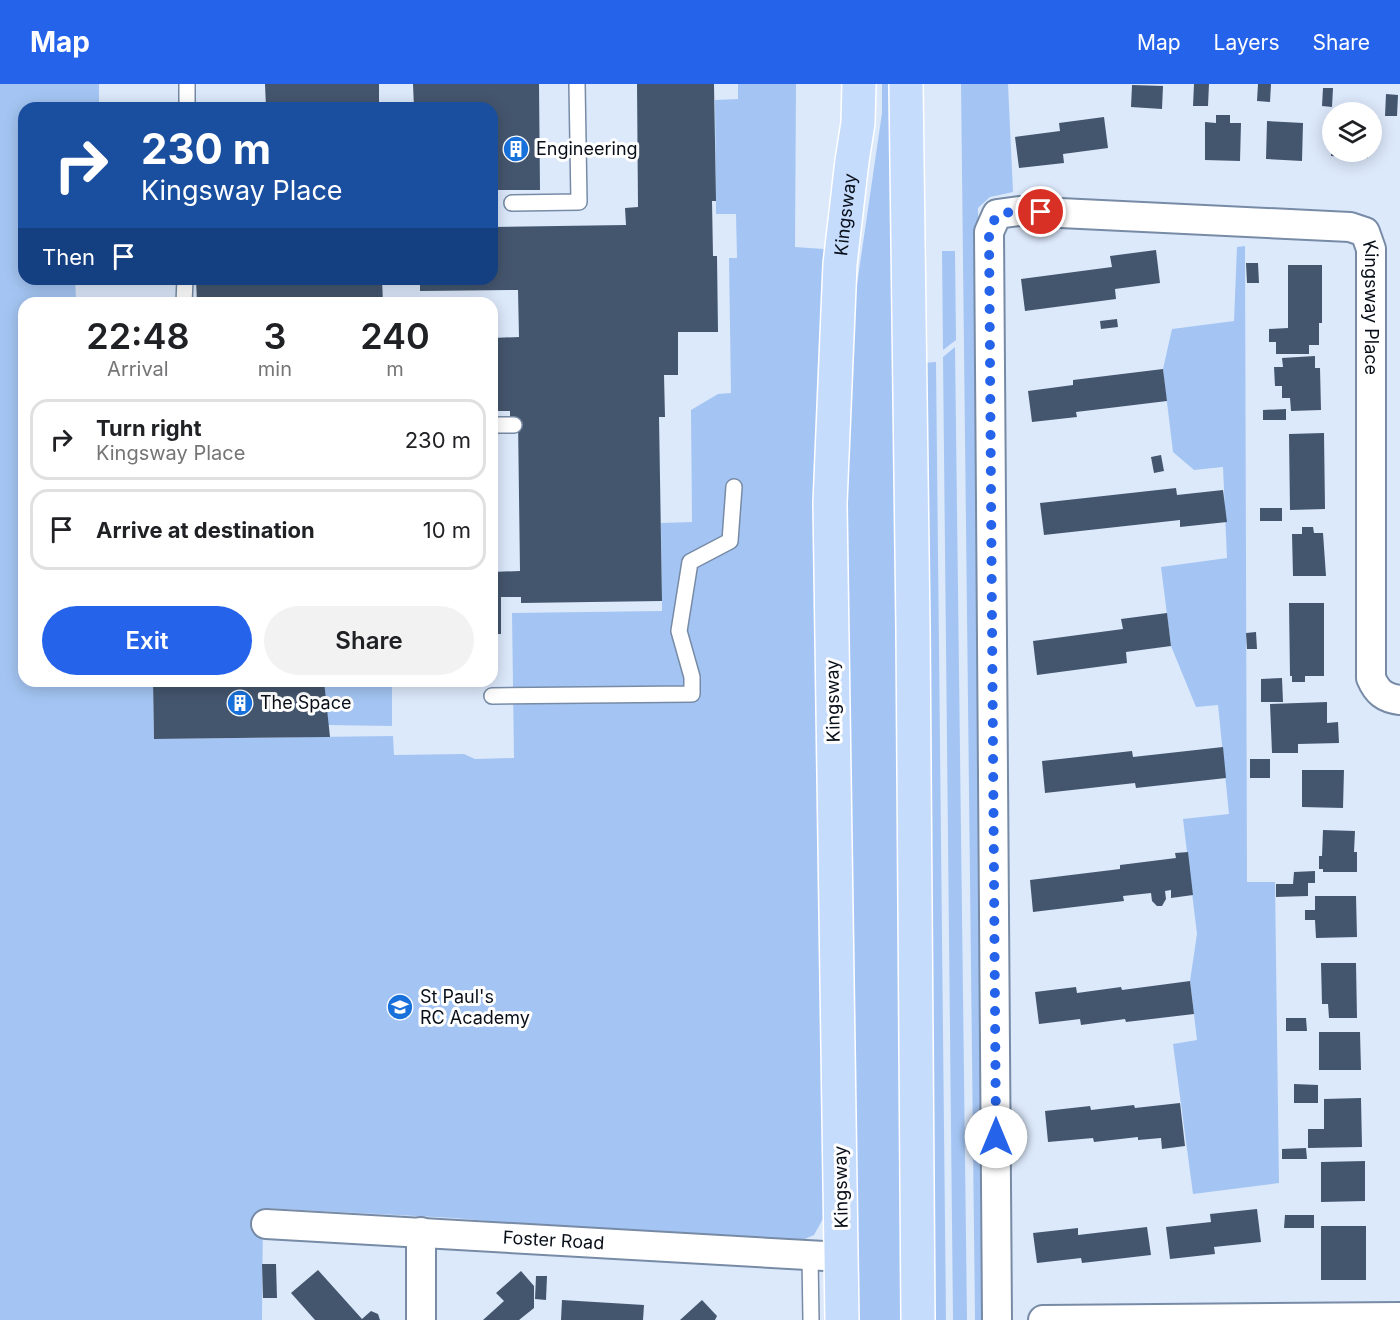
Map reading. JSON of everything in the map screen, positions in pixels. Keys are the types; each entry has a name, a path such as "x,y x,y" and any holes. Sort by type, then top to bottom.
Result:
{"highway":[{"name":"Kingsway","path":"843,1320 830,503 840,264 858,123 859,84"},
{"path":"906,84 918,1320"}],"street":[{"name":"Kingsway Place","path":"997,1320 989,232 997,214 1019,211 1350,227 1365,232 1371,249 1371,678 1377,691 1390,699 1400,700"},
{"name":"Foster Road","path":"266,1224 842,1257"},
{"path":"421,1232 421,1320"},
{"path":"1043,1320 1400,1317"}],"lane":[{"path":"187,84 188,102"},
{"path":"512,203 579,202 577,84"},
{"path":"498,425 514,425"},
{"path":"492,696 692,694 692,677 679,631 690,562 730,541 734,487"},
{"path":"810,1256 811,1320"}],"shaded area":[{"name":"St Paul's RC Academy","path":"0,84 99,84 99,102 18,102 18,285 75,285 76,297 18,297 18,687 153,687 154,739 393,736 394,755 464,754 475,759 514,758 512,613 662,611 661,523 692,522 691,410 718,394 731,393 729,258 737,258 736,214 716,214 715,100 738,99 738,84 796,84 795,247 824,249 818,507 824,1217 814,1235 786,1247 454,1218 263,1208 262,1320 0,1320"},
{"path":"882,84 889,84 890,113 904,1320 856,1320 846,497 855,298 882,113"},
{"path":"961,84 1008,84 1013,192 990,197 978,208 985,1320 975,1320"},
{"path":"1245,246 1247,882 1275,882 1279,1183 1193,1194 1173,1044 1197,1040 1190,981 1197,934 1183,819 1229,814 1218,705 1196,707 1171,646 1161,567 1227,558 1223,467 1194,470 1173,452 1163,369 1172,329 1234,321 1237,247"},
{"path":"942,251 955,251 956,340 943,350"},
{"path":"955,347 967,1320 953,1320 943,357"},
{"path":"936,362 946,1320 934,1320 923,363"},
{"path":"325,687 392,687 392,726 328,725"}],"building":[{"path":"265,84 379,84 379,102 266,102"},
{"name":"Engineering","path":"413,84 539,84 540,190 498,190 498,102 414,102"},
{"path":"637,84 714,84 716,201 712,201 713,256 717,256 718,332 678,332 678,375 664,375 665,417 659,417 662,601 521,603 521,597 501,597 501,634 498,634 498,572 520,571 518,419 510,419 510,411 498,411 498,338 519,337 518,290 420,291 420,285 498,285 498,227 626,225 625,208 638,207"},
{"path":"1194,84 1209,84 1208,106 1193,106"},
{"path":"1258,84 1271,84 1270,102 1257,101"},
{"path":"1132,85 1163,86 1162,109 1131,107"},
{"path":"1323,88 1333,88 1332,102 1322,102"},
{"path":"1386,94 1398,95 1397,116 1385,116"},
{"path":"1216,115 1230,115 1230,123 1241,123 1240,161 1205,160 1205,122 1216,123"},
{"path":"1104,117 1108,148 1063,154 1064,163 1019,168 1015,137 1060,131 1059,123"},
{"path":"1267,121 1303,123 1302,161 1266,159"},
{"path":"1156,250 1160,283 1115,289 1116,299 1025,311 1021,279 1112,267 1110,256"},
{"path":"1246,263 1258,263 1259,283 1247,283"},
{"path":"1288,265 1322,265 1322,323 1319,323 1319,345 1309,345 1309,354 1276,354 1276,342 1269,342 1269,329 1288,328"},
{"path":"196,285 382,285 383,297 197,297"},
{"path":"1117,319 1118,327 1101,329 1100,321"},
{"path":"1315,356 1315,368 1320,368 1321,410 1291,411 1290,398 1282,398 1282,386 1275,386 1274,367 1283,367 1282,358"},
{"path":"1163,369 1167,401 1076,412 1077,417 1032,422 1028,391 1073,385 1073,380"},
{"path":"1286,409 1286,420 1263,420 1263,410"},
{"path":"1324,433 1325,509 1290,510 1289,434"},
{"path":"1161,455 1164,471 1154,473 1151,457"},
{"path":"1176,488 1177,495 1223,490 1227,522 1180,527 1180,520 1044,535 1040,503"},
{"path":"1260,508 1282,508 1282,521 1260,521"},
{"path":"1302,527 1313,527 1314,533 1323,533 1326,576 1293,576 1292,534 1302,534"},
{"path":"1289,603 1324,603 1324,676 1305,676 1305,682 1292,682"},
{"path":"1167,613 1171,646 1126,652 1127,663 1037,675 1033,641 1123,629 1121,619"},
{"path":"1256,632 1257,649 1247,649 1246,633"},
{"path":"1282,678 1283,702 1261,702 1261,679"},
{"name":"The Space","path":"153,687 325,687 330,737 154,739"},
{"path":"1327,702 1327,723 1338,722 1339,743 1298,744 1298,753 1272,753 1270,704"},
{"path":"1223,747 1226,778 1136,788 1135,783 1045,793 1042,761 1132,751 1133,757"},
{"path":"1250,759 1270,759 1270,778 1250,778"},
{"path":"1302,770 1344,770 1343,808 1302,807"},
{"path":"1323,830 1355,831 1354,852 1357,852 1357,872 1323,872 1323,869 1319,869"},
{"path":"1188,852 1193,895 1171,898 1171,890 1165,891 1166,899 1162,906 1157,906 1152,901 1151,893 1123,896 1124,901 1033,912 1030,880 1120,869 1120,865 1176,858 1175,853"},
{"path":"1315,871 1315,883 1308,883 1308,896 1276,897 1276,884 1293,884 1294,872"},
{"path":"1315,896 1356,896 1357,937 1316,938 1315,920 1305,920 1305,910 1315,910"},
{"path":"1321,963 1356,963 1357,1018 1329,1018 1328,1004 1322,1004"},
{"path":"1190,981 1194,1014 1081,1025 1080,1019 1039,1024 1035,992 1076,987 1077,993 1121,987 1122,990"},
{"path":"1286,1018 1306,1018 1307,1031 1286,1031"},
{"path":"1319,1032 1360,1032 1361,1070 1319,1070"},
{"path":"1294,1084 1318,1085 1318,1103 1294,1103"},
{"path":"1361,1098 1362,1147 1308,1148 1308,1129 1324,1129 1324,1099"},
{"path":"1180,1103 1185,1146 1162,1149 1161,1138 1138,1140 1138,1137 1094,1142 1093,1138 1048,1142 1045,1111 1090,1106 1091,1110 1134,1105 1135,1108"},
{"path":"1306,1148 1307,1159 1282,1159 1282,1149"},
{"path":"1365,1161 1365,1201 1321,1202 1321,1162"},
{"path":"1257,1209 1261,1242 1214,1247 1215,1254 1170,1259 1166,1227 1211,1222 1210,1214"},
{"path":"1285,1215 1314,1215 1314,1228 1284,1228"},
{"path":"1321,1226 1366,1226 1366,1280 1321,1280"},
{"path":"1147,1227 1151,1255 1082,1263 1081,1258 1037,1263 1033,1233 1078,1228 1078,1235"},
{"path":"262,1264 276,1264 277,1298 263,1298"},
{"path":"318,1270 362,1319 371,1311 378,1314 380,1320 315,1320 291,1293"},
{"path":"521,1271 534,1286 534,1308 519,1320 483,1320 504,1301 496,1293"},
{"path":"536,1276 547,1276 546,1300 535,1299"},
{"path":"562,1300 644,1305 643,1320 561,1320"},
{"path":"702,1300 717,1316 715,1320 680,1320"}],"place":[{"name":"Engineering","path":"516,149"},
{"name":"The Space","path":"240,703"},
{"name":"St Paul's RC Academy","path":"400,1007"}],"route":[{"path":"996,1137 989,232 997,214 1019,211 1041,212"}]}
